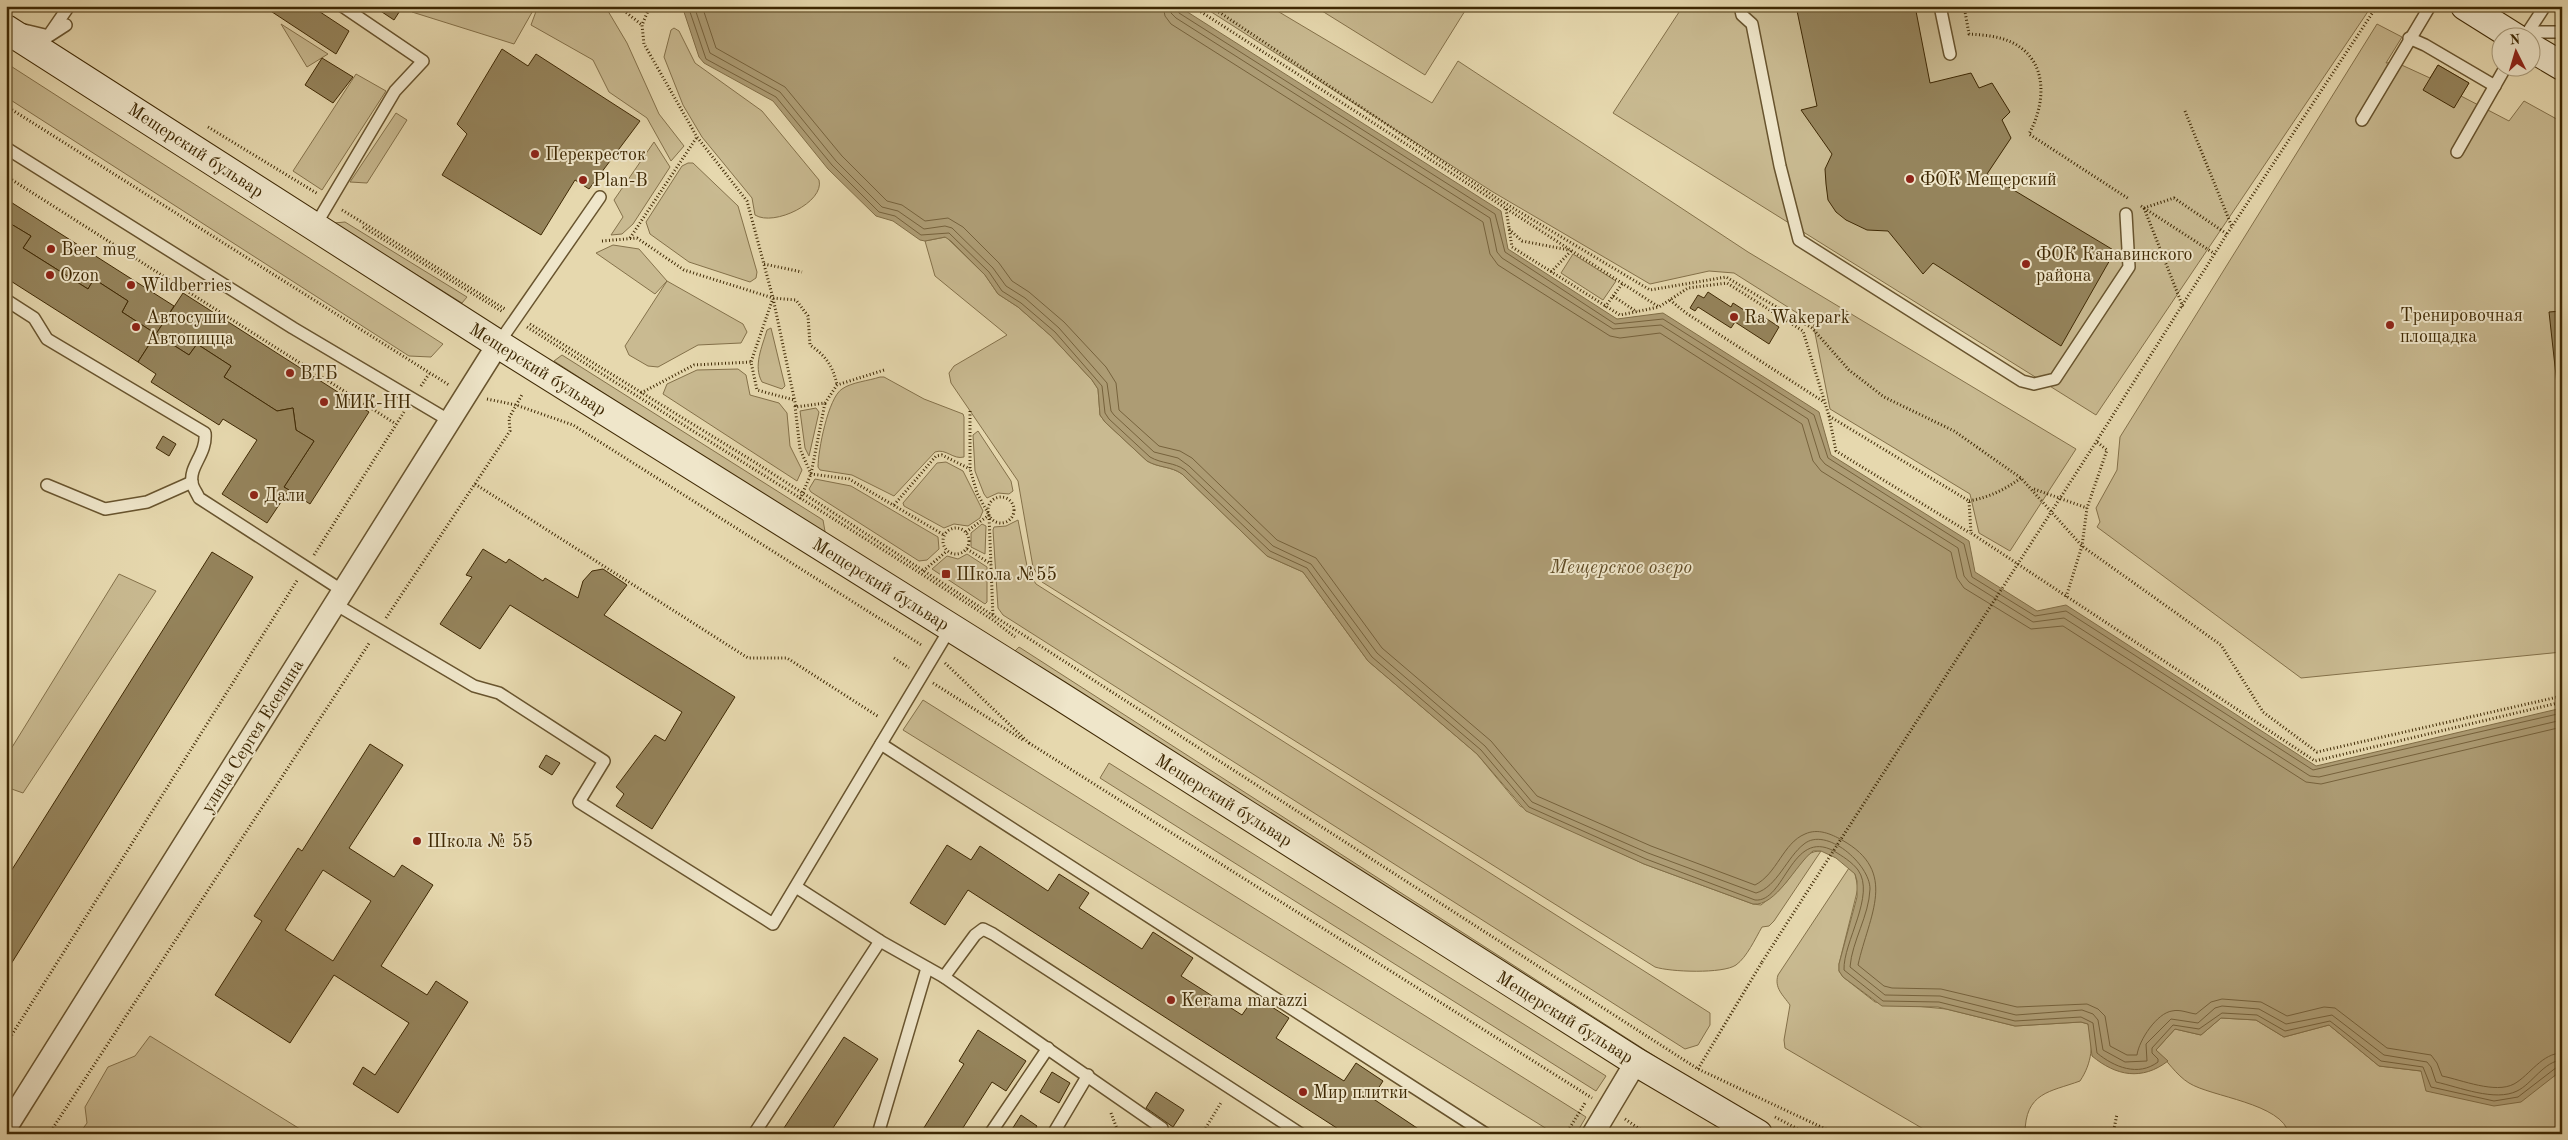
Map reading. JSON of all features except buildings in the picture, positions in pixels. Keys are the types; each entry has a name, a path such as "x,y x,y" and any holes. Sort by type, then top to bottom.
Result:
{"main road":[{"path":"2465,6 2506,28"},
{"name":"Мещерский бульвар","path":"6,28 498,344 951,627 1636,1062 1758,1134"},
{"path":"2540,49 2562,66"}],"street":[{"name":"улица Сергея Есенина","path":"6,1128 498,344"},
{"path":"1592,1134 1636,1062"}],"lane":[{"path":"49,36 69,6"},
{"path":"315,226 396,91 423,61 342,6"},
{"path":"1740,6 1742,16 1752,24 1780,166 1799,240 2022,381 2034,384 2055,379 2129,267 2126,214"},
{"path":"1940,6 1950,54"},
{"path":"2362,120 2409,38 2430,6"},
{"path":"2531,28 2545,6"},
{"path":"6,28 49,36 66,25"},
{"path":"2540,36 2562,32"},
{"path":"2409,38 2425,44 2495,86"},
{"path":"2457,152 2500,78"},
{"path":"6,148 293,328 450,421"},
{"path":"498,344 600,197"},
{"path":"6,300 34,318 47,339 205,433 206,444 193,470 192,482 199,498 306,567 339,598 378,630 474,686 499,693 604,761 579,802 773,924 951,627"},
{"path":"46,485 105,509 147,502 192,482"},
{"path":"881,744 1486,1134"},
{"path":"796,887 880,941 944,977 1162,1128"},
{"path":"944,977 975,935 983,929 1301,1134"},
{"path":"754,1134 880,941"},
{"path":"878,1134 928,968"},
{"path":"990,1134 1048,1048"},
{"path":"1053,1134 1088,1076"}],"path":[{"path":"618,6 642,25"},
{"path":"650,6 642,25 644,44 697,137 747,201 773,298 796,407 825,402"},
{"path":"1192,6 1623,282 1659,307"},
{"path":"1210,6 1498,199 1650,290 1726,277 1812,328 1849,370 1884,397 1954,431 2021,478 2033,489 2082,546 2222,645 2263,712 2317,752 2562,696"},
{"path":"1964,6 1969,34 1990,36 2015,44 2030,58 2040,78 2041,99 2037,118 2029,134 2215,254"},
{"path":"1696,1074 1762,962 2092,450 2227,234 2377,6"},
{"path":"6,106 429,374 466,395 516,405 573,425 935,653 1030,744"},
{"path":"2185,111 2232,227"},
{"path":"202,124 802,492 922,572 993,615 1698,1068 1836,1134"},
{"path":"630,238 697,137"},
{"path":"6,176 396,424"},
{"path":"2144,208 2174,198 2227,234"},
{"path":"1506,208 1512,247 1620,315 1659,307 1688,288 1727,283 1803,331 1829,416 1836,451 1971,533 2316,761 2562,702"},
{"path":"2144,208 2183,307"},
{"path":"1508,229 1522,242 1572,250"},
{"path":"602,241 630,238 643,241 684,270 773,298 796,300 808,316 810,346 825,356 834,371 837,385"},
{"path":"1551,272 1572,250"},
{"path":"764,264 802,272"},
{"path":"1605,307 1623,282"},
{"path":"1613,296 1637,312"},
{"path":"773,298 751,362 756,390 794,400"},
{"path":"1670,300 1686,313 1824,403"},
{"path":"636,396 694,365 751,362"},
{"path":"800,499 810,474 825,402 837,385 884,370"},
{"path":"6,1044 429,374"},
{"path":"50,1134 510,431 509,418 523,394"},
{"path":"794,400 800,449 810,474"},
{"path":"970,411 970,468 977,493 989,515 996,522 1005,522 1012,518 1014,505 1004,497 996,498 990,503 989,515 993,620"},
{"path":"1829,416 1969,501 1990,497 2006,489 2021,478"},
{"path":"2066,597 2082,546 2087,508 2107,450 2097,442"},
{"path":"894,505 936,456 942,455 970,468"},
{"path":"810,474 849,479 944,535"},
{"path":"475,484 748,658 787,658 892,726"},
{"path":"2033,489 2087,508"},
{"path":"1969,501 1971,533"},
{"path":"966,532 989,515"},
{"path":"954,528 966,532 969,540 966,549 955,555 947,551 942,543 944,535 954,528"},
{"path":"966,549 991,564"},
{"path":"922,572 947,551"},
{"path":"922,676 1648,1134"},
{"path":"1202,1134 1231,1088"},
{"path":"1566,1134 1589,1096"},
{"path":"2113,1134 2117,1114"}],"shaded area":[{"path":"415,6 535,7 514,44 412,12"},
{"path":"538,6 605,6 627,43 659,114 684,146 671,161 647,118 609,92 593,60 531,25"},
{"path":"1202,6 1269,6 1432,103 1458,61 1748,252 2076,449 2010,551 1979,533 1970,494 1830,409 1813,323 1734,273 1709,271 1650,284 1493,192"},
{"path":"1314,6 1468,6 1425,75"},
{"name":"ФОК Канавинского района","path":"1683,6 2371,7 2096,415 1613,113"},
{"path":"281,24 328,54 307,67"},
{"name":"Тренировочная площадка","path":"2377,24 2402,37 2386,63 2395,62 2430,78 2438,65 2469,83 2461,96 2509,121 2524,101 2562,122 2562,652 2301,678 2097,527 2100,522 2096,508 2117,470 2120,437"},
{"path":"674,28 679,31 695,63 762,111 819,180 819,188 806,204 785,215 774,218 763,218 755,215 752,198 702,137 683,105 664,57 671,30"},
{"path":"6,63 443,344 431,357 409,356 6,97"},
{"path":"356,74 386,91 322,190 293,171"},
{"path":"396,113 407,120 367,183 350,182"},
{"path":"654,142 670,167 633,224 622,234 611,235 623,217 614,200"},
{"path":"693,163 738,206 757,272 756,278 750,282 689,262 650,234 646,222 682,166"},
{"path":"345,222 467,297 462,303 334,223"},
{"path":"946,237 985,275 998,294 1018,307 1051,336 1092,380 1098,389 1100,415 1105,422 1147,461 1182,474 1267,556 1303,572 1368,661 1477,754 1520,806 1644,864 1753,904 1761,905 1782,887 1803,859 1814,852 1821,851 1774,921 1769,926 1762,927 1740,962 1729,968 1709,971 1684,971 1655,967 1042,582 1033,567 1018,481 951,383 949,373 954,366 1007,335 935,276 925,241"},
{"path":"613,245 639,249 667,281 655,294 596,253"},
{"path":"1573,254 1616,281 1603,300 1561,273"},
{"path":"667,281 743,324 747,332 741,343 698,345 658,367 648,366 629,355 625,346"},
{"path":"771,328 785,386 782,389 762,382 759,376 758,363 761,350 767,330"},
{"path":"562,355 823,520 826,537 554,361"},
{"path":"738,369 746,375 750,395 779,403 787,413 790,446 802,470 797,481 663,394 667,384 697,370"},
{"path":"884,377 924,399 963,414 964,417 964,457 956,457 939,451 935,452 894,496 852,475 820,470 818,467 828,413 837,394 850,385"},
{"path":"816,408 819,412 809,456 805,448 800,411"},
{"path":"978,431 1011,481 1013,491 1009,494 998,493 987,498 984,494 975,471 973,435"},
{"path":"946,462 963,471 983,511 980,518 968,526 954,524 944,528 904,506 903,503 937,463"},
{"path":"815,479 851,486 938,537 939,549 927,560 919,561 811,492 809,489"},
{"path":"1018,520 1028,571 1036,584 1710,1013 1710,1025 1698,1045 1685,1049 1003,615 998,608 993,530 994,527 1006,526"},
{"path":"982,524 986,526 985,554 971,547 971,533"},
{"path":"967,554 987,567 987,602 985,604 932,569 947,556 958,559"},
{"path":"119,574 156,591 23,793 6,787 6,757"},
{"path":"1019,647 1684,1075 1681,1078 1014,652"},
{"path":"923,700 1586,1117 1576,1134 1555,1134 903,730"},
{"path":"1109,763 1606,1076 1596,1091 1100,778"},
{"path":"1849,868 1855,874 1858,888 1839,964 1839,971 1843,977 1875,1002 1946,1009 2015,1026 2081,1022 2088,1024 2091,1053 2080,1081 2049,1092 2034,1102 2026,1120 2025,1134 1932,1134 1785,1048 1784,1040 1790,1005 1778,988 1778,975"},
{"path":"2221,1018 2256,1020 2284,1037 2329,1025 2379,1066 2421,1071 2562,1070 2562,1134 2289,1134 2284,1123 2274,1115 2245,1102 2199,1088 2189,1083 2156,1050 2175,1029 2201,1035"},
{"path":"150,1036 308,1134 79,1134 87,1123 85,1107 108,1067 135,1056"}],"water":[{"name":"Мещерское озеро","path":"682,6 1178,6 1501,211 1508,249 1617,319 1663,313 1819,412 1831,455 1969,541 1975,572 2037,611 2066,605 2316,766 2562,708 2562,1070 2521,1102 2494,1106 2426,1091 2421,1071 2379,1066 2329,1025 2284,1037 2256,1020 2221,1018 2201,1035 2175,1029 2156,1050 2168,1061 2158,1067 2139,1073 2129,1074 2120,1072 2101,1063 2092,1056 2088,1024 2081,1022 2015,1026 1938,1007 1882,1006 1843,977 1839,971 1839,964 1857,897 1857,881 1855,874 1836,858 1821,851 1813,851 1806,857 1785,884 1770,899 1753,904 1644,864 1526,811 1477,754 1368,661 1303,572 1267,556 1182,474 1147,461 1105,422 1100,415 1098,389 1092,380 1051,336 1018,307 998,294 985,275 951,241 945,237 925,241 920,240 893,221 876,216 828,169 773,101 704,63 699,57"}],"place":[{"name":"Перекресток","path":"535,154"},
{"name":"ФОК Мещерский","path":"1910,179"},
{"name":"Plan-B","path":"583,180"},
{"name":"Beer mug","path":"51,249"},
{"name":"ФОК Канавинского района","path":"2026,264"},
{"name":"Ozon","path":"50,275"},
{"name":"Wildberries","path":"131,285"},
{"name":"Ra Wakepark","path":"1734,317"},
{"name":"Тренировочная площадка","path":"2390,325"},
{"name":"Автосуши Автопицца","path":"136,327"},
{"name":"ВТБ","path":"290,373"},
{"name":"МИК-НН","path":"324,402"},
{"name":"Дали","path":"254,495"},
{"name":"Школа №55","path":"946,574"},
{"name":"Школа № 55","path":"417,841"},
{"name":"Kerama marazzi","path":"1171,1000"},
{"name":"Мир плитки","path":"1303,1092"}]}
